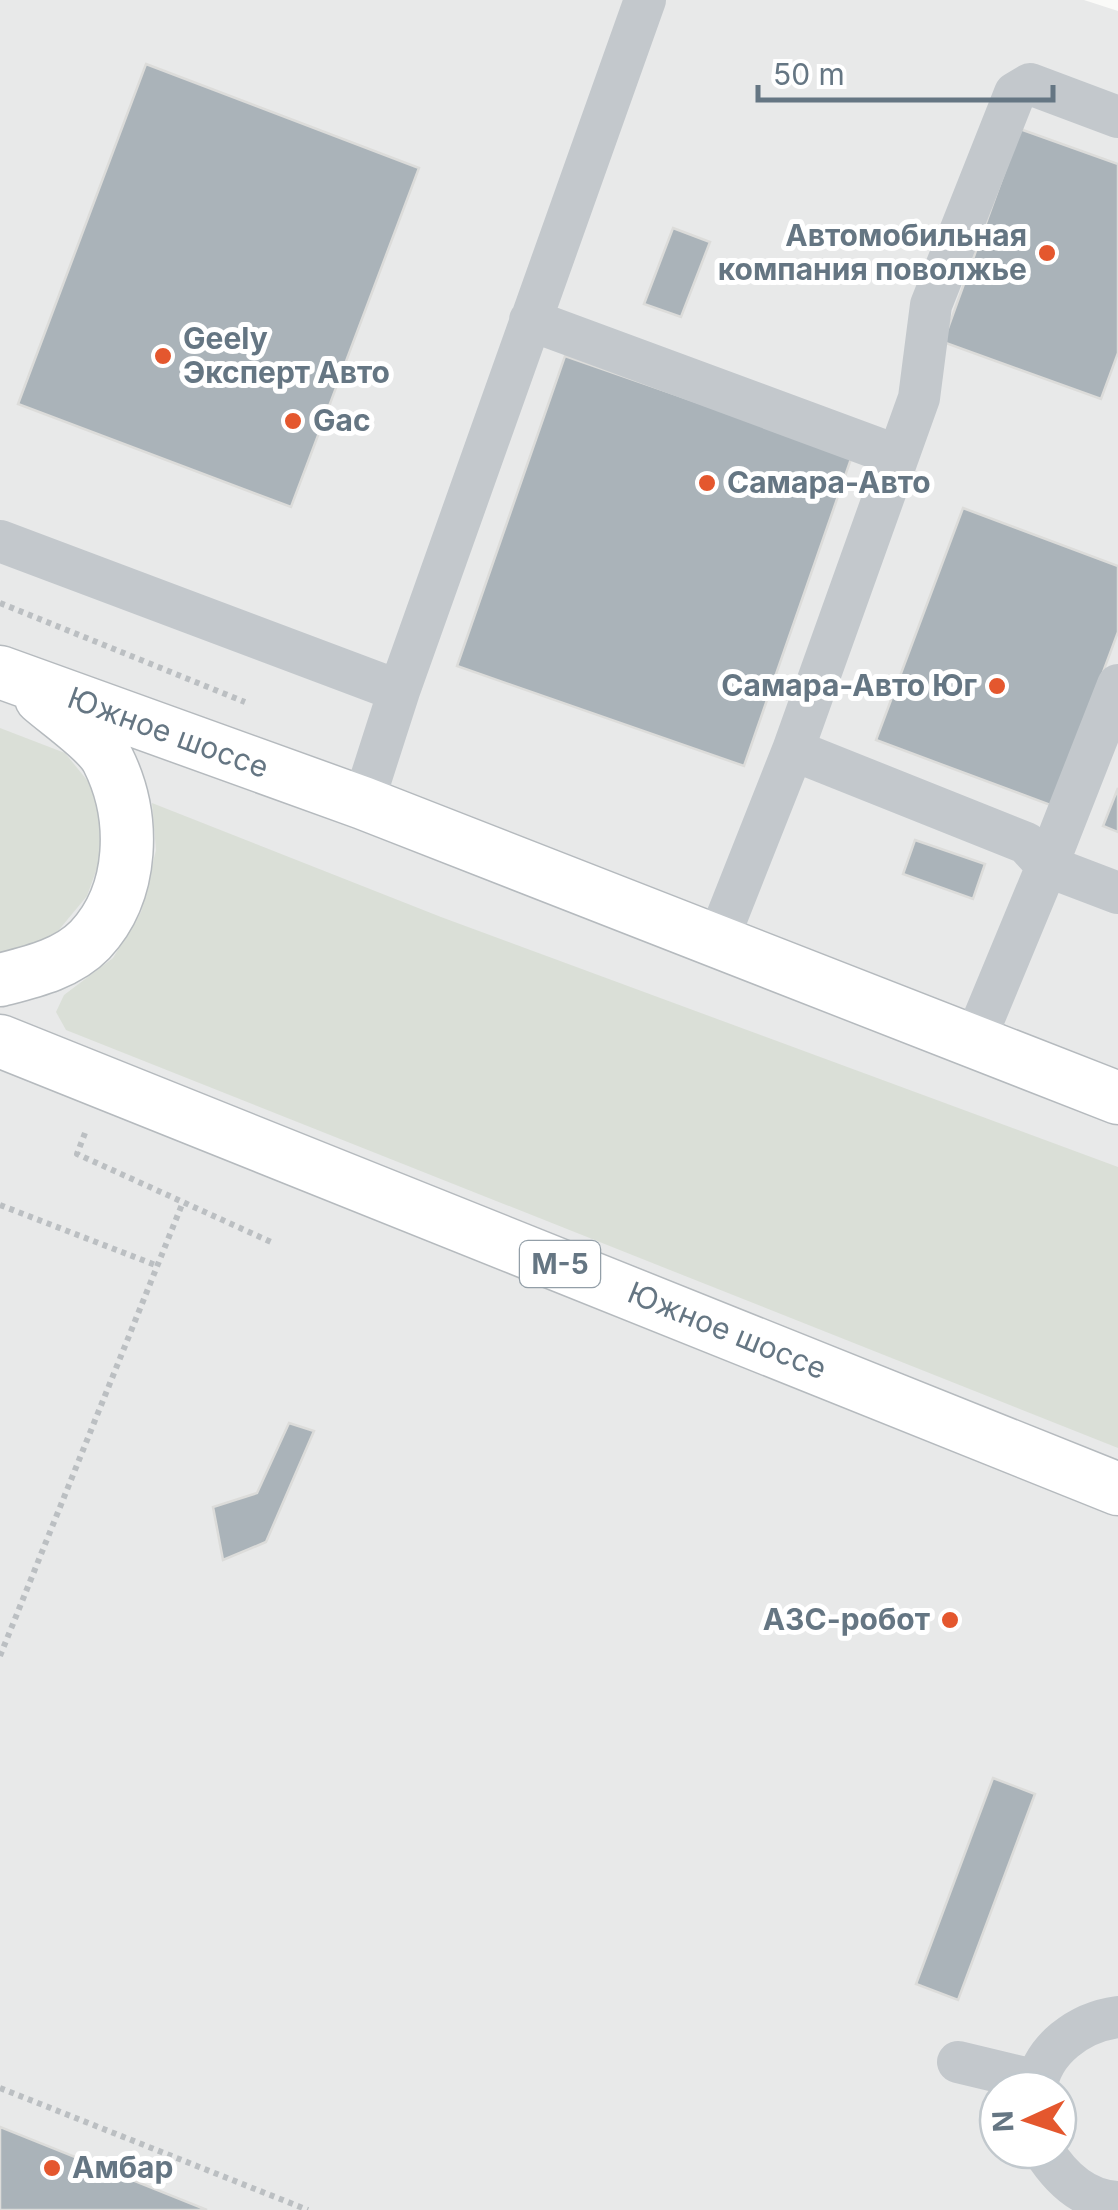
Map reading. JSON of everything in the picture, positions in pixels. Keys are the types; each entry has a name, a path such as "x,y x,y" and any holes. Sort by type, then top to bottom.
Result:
{"main road":[{"name":"Южное шоссе","path":"10,676 363,804 1118,1098"},
{"path":"0,980 45,968 89,940 115,900 128,858 124,807 107,756 10,676"},
{"name":"Южное шоссе","path":"0,1041 1118,1489"}],"street":[{"path":"363,804 399,691 645,0"},
{"path":"717,942 793,750 919,398 932,306 1015,94 1030,84 1118,116"},
{"path":"530,320 898,456"},
{"path":"0,541 399,691"},
{"path":"974,1042 1118,685"},
{"path":"793,750 1026,843 1046,866 1118,893"},
{"path":"1044,2070 1051,2054 1072,2033 1099,2020 1118,2017"},
{"path":"958,2062 984,2070"},
{"path":"1055,2170 1100,2203"}],"path":[{"path":"0,603 246,702"},
{"path":"85,1133 77,1154 271,1242"},
{"path":"0,1656 183,1202"},
{"path":"0,1205 158,1266"},
{"path":"0,2088 308,2210"}],"shaded area":[{"path":"0,0 1084,0 1118,11 1118,2210 0,2210"},
{"path":"0,728 65,753 91,785 101,813 102,854 87,896 48,943 0,963"},
{"path":"152,803 441,917 1118,1167 1118,1448 66,1030 56,1012 64,995 113,958 141,912 156,850"}],"building":[{"path":"146,64 419,168 291,507 18,404"},
{"name":"Автомобильная компания поволжье","path":"1020,129 1118,164 1118,353 1101,399 943,342"},
{"path":"673,228 710,242 681,317 644,304"},
{"path":"565,356 852,456 744,766 457,666"},
{"name":"Самара-Авто Юг","path":"963,508 1118,566 1118,632 1053,806 876,740"},
{"path":"1118,788 1118,832 1103,826"},
{"path":"915,840 985,864 973,899 903,874"},
{"path":"289,1423 314,1431 266,1542 223,1560 213,1507 257,1493"},
{"path":"993,1778 1035,1794 958,2000 916,1984"},
{"name":"Амбар","path":"0,2127 207,2210 0,2210"}],"place":[{"name":"Автомобильная компания поволжье","path":"1047,253"},
{"name":"Geely Эксперт Авто","path":"163,356"},
{"name":"Gac","path":"293,421"},
{"name":"Самара-Авто","path":"707,483"},
{"name":"Самара-Авто Юг","path":"997,686"},
{"name":"АЗС-робот","path":"950,1620"},
{"name":"Амбар","path":"52,2168"}]}
